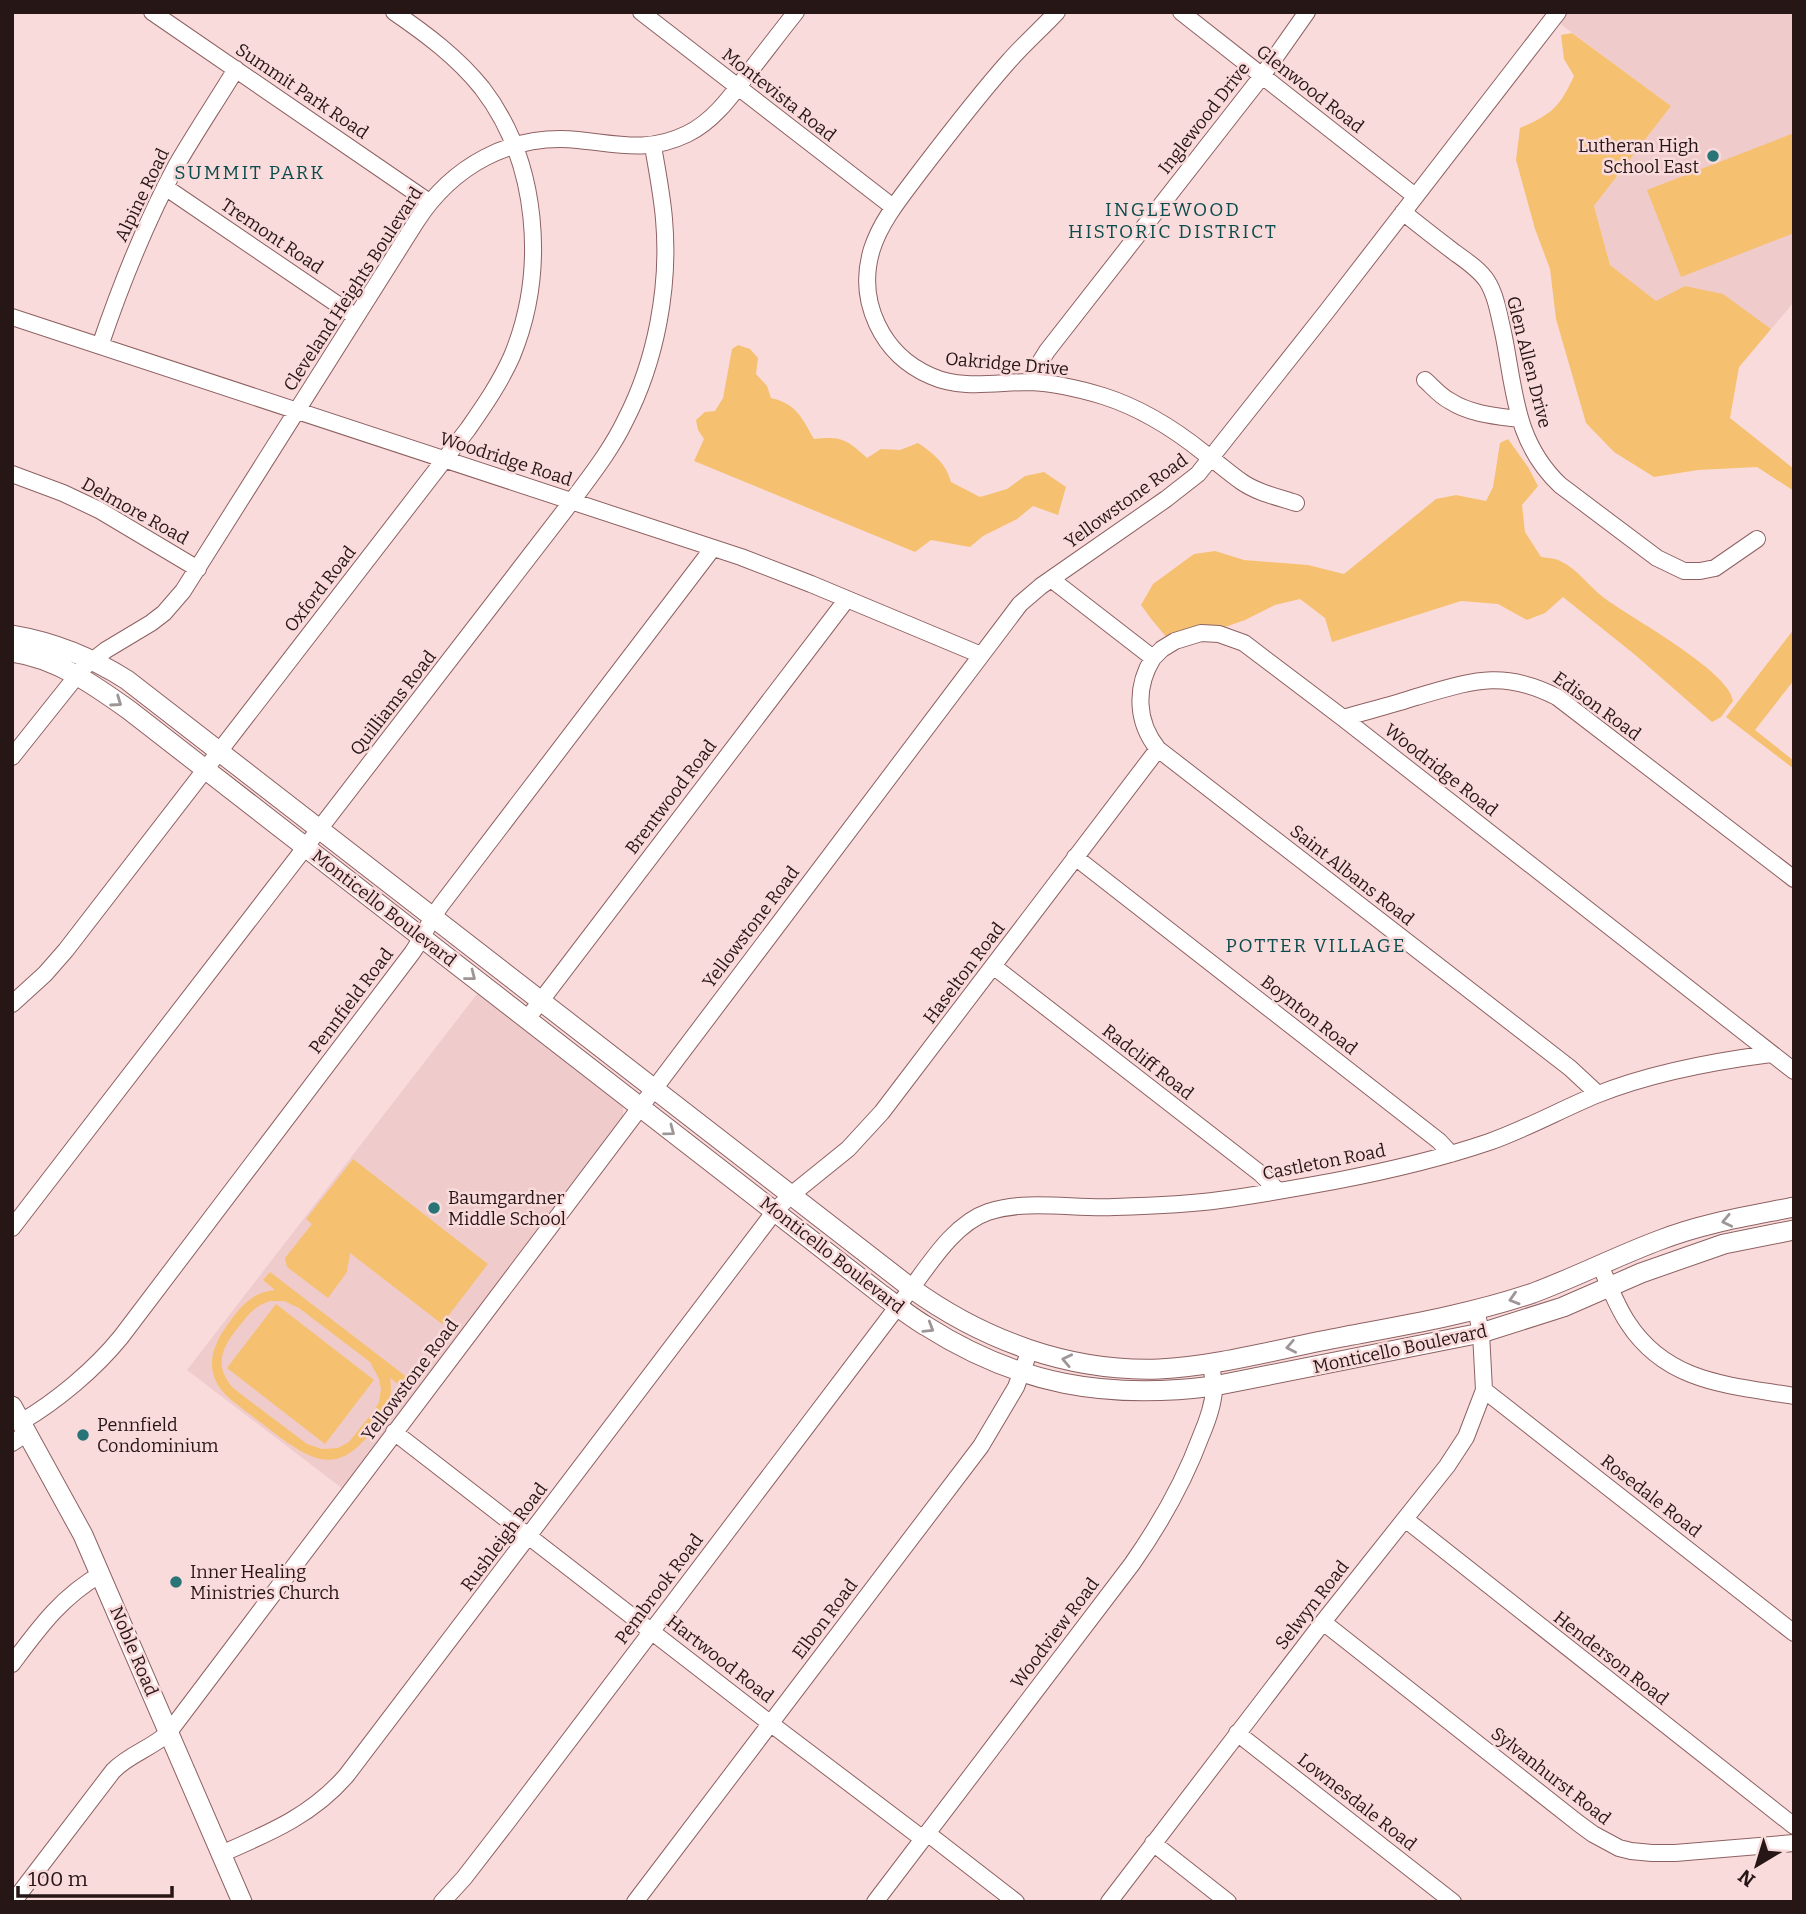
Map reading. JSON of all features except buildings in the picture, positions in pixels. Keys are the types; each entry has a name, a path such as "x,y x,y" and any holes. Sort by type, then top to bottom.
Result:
{"main road":[{"name":"Monticello Boulevard","path":"12,635 57,645 129,710 640,1107 782,1203 904,1297 1030,1350 1071,1362 1118,1368 1160,1369 1210,1363 1401,1327 1476,1309 1531,1293 1697,1227 1794,1207"},
{"name":"Monticello Boulevard","path":"12,652 127,680 654,1088 782,1203"},
{"name":"Monticello Boulevard","path":"904,1297 924,1325 994,1362 1022,1372 1056,1383 1097,1390 1184,1390 1481,1333 1563,1307 1641,1272 1724,1244 1794,1230"},
{"name":"Noble Road","path":"18,1426 69,1507 101,1574 242,1902"}],"street":[{"name":"Summit Park Road","path":"152,12 429,202"},
{"name":"Oxford Road","path":"12,1004 45,974 66,950 444,460 498,384 514,349 526,310 532,271 532,223 528,192 513,145 491,103 468,72 441,46 394,12"},
{"name":"Montevista Road","path":"641,12 894,208"},
{"name":"Cleveland Heights Boulevard","path":"84,668 164,613 183,591 429,202 462,171 486,156 513,145 539,140 565,139 653,146 685,135 718,112 796,12"},
{"name":"Oakridge Drive","path":"1057,12 1009,61 935,152 894,208 875,241 867,272 870,307 876,323 901,358 946,382 1063,386 1134,407 1164,423 1249,486 1296,503"},
{"name":"Glenwood Road","path":"1181,12 1415,196"},
{"name":"Inglewood Drive","path":"1033,383 1039,364 1047,351 1262,76 1307,12"},
{"name":"Yellowstone Road","path":"13,1902 107,1777 127,1759 169,1732 1020,604 1198,474 1558,12"},
{"name":"Alpine Road","path":"100,346 131,261 165,187 236,69"},
{"name":"Quilliams Road","path":"12,1228 572,501 625,423 652,350 663,292 664,219 653,146"},
{"name":"Tremont Road","path":"165,187 356,317"},
{"name":"Glen Allen Drive","path":"1403,212 1488,282 1500,317 1519,419 1536,457 1545,471 1560,485 1657,558 1684,571 1715,568 1757,539"},
{"name":"Woodridge Road","path":"12,317 758,563 981,655"},
{"path":"1424,380 1454,404 1476,412 1519,419"},
{"name":"Delmore Road","path":"12,474 92,506 198,569"},
{"name":"Pennfield Road","path":"18,1426 43,1408 112,1348 423,938 433,916 713,548"},
{"path":"1051,579 1153,658"},
{"name":"Brentwood Road","path":"527,1019 847,599"},
{"name":"Woodridge Road","path":"1153,658 1167,645 1189,636 1207,633 1228,636 1244,643 1794,1071"},
{"name":"Saint Albans Road","path":"1153,658 1144,679 1140,700 1144,724 1158,749 1570,1068 1598,1094"},
{"path":"12,757 84,668"},
{"name":"Edison Road","path":"1343,718 1471,681 1498,679 1538,687 1557,697 1794,879"},
{"name":"Haselton Road","path":"782,1203 848,1149 883,1112 1158,749"},
{"name":"Boynton Road","path":"1075,858 1439,1141 1451,1154"},
{"name":"Radcliff Road","path":"993,966 1261,1174 1277,1190"},
{"name":"Castleton Road","path":"904,1297 959,1229 985,1213 1025,1205 1112,1208 1220,1200 1334,1181 1451,1154 1492,1141 1598,1094 1647,1079 1727,1060 1772,1054"},
{"name":"Rushleigh Road","path":"222,1854 294,1820 320,1802 339,1784 782,1203"},
{"path":"1601,1265 1619,1309 1637,1336 1648,1349 1677,1370 1718,1383 1794,1396"},
{"name":"Pembrook Road","path":"442,1902 482,1855 904,1297"},
{"name":"Selwyn Road","path":"1109,1902 1323,1622 1447,1466 1466,1437 1484,1390 1481,1333 1476,1309"},
{"name":"Elbon Road","path":"635,1902 981,1446 1004,1409 1030,1350"},
{"name":"Woodview Road","path":"874,1902 1132,1564 1155,1530 1192,1461 1212,1402 1214,1386 1210,1363"},
{"name":"Rosedale Road","path":"1484,1390 1794,1633"},
{"name":"Hartwood Road","path":"394,1432 770,1723 1016,1902"},
{"name":"Henderson Road","path":"1405,1519 1794,1826"},
{"path":"12,1664 61,1603 83,1584 101,1574"},
{"name":"Sylvanhurst Road","path":"1323,1622 1607,1843 1631,1851 1675,1853 1794,1843"},
{"name":"Lownesdale Road","path":"1237,1733 1453,1902"},
{"path":"1153,1843 1228,1902"}],"shaded area":[{"name":"Lutheran High School East","path":"1567,12 1794,12 1794,302 1739,367 1610,265 1594,206 1671,106 1559,23"},
{"path":"1572,33 1671,106 1594,206 1610,265 1656,301 1685,286 1723,294 1771,329 1739,367 1730,418 1794,469 1794,491 1757,467 1698,470 1654,477 1614,452 1586,423 1556,319 1550,269 1535,229 1516,160 1520,128 1553,109 1564,96 1574,76 1564,59 1561,35"},
{"path":"1794,133 1794,233 1681,277 1647,190"},
{"path":"738,345 750,349 758,358 756,374 767,386 771,398 793,408 814,439 831,438 844,441 867,458 881,449 900,450 918,443 938,459 951,482 980,497 1007,489 1025,476 1044,472 1066,487 1058,515 1033,506 1017,519 983,536 970,547 931,540 915,552 694,461 704,439 696,420 705,412 715,411 723,398 732,349"},
{"path":"1508,439 1538,486 1522,505 1525,532 1541,557 1568,565 1603,597 1677,645 1715,675 1728,689 1733,701 1721,717 1712,722 1563,597 1545,613 1527,620 1498,604 1461,601 1332,642 1325,618 1300,599 1275,605 1219,629 1168,639 1141,605 1153,584 1194,554 1215,551 1244,560 1308,565 1344,574 1436,499 1456,495 1486,501 1493,487 1500,443"},
{"path":"1794,629 1794,680 1755,730 1794,761 1794,769 1726,717"},
{"name":"Baumgardner Middle School","path":"480,990 620,1100 623,1118 343,1489 187,1370"},
{"path":"353,1159 488,1264 442,1324 350,1253 347,1272 328,1298 287,1267 285,1258 312,1224 306,1219"},
{"path":"270,1272 408,1378 402,1387 390,1378 391,1394 384,1414 359,1446 347,1455 323,1459 299,1450 230,1399 215,1379 212,1360 224,1330 250,1300 261,1293 275,1290 263,1280","holes":["284,1301 299,1308 370,1362 379,1379 379,1402 349,1442 338,1448 322,1449 307,1444 233,1388 223,1372 224,1351 231,1336 244,1320 264,1303"]},
{"path":"276,1304 374,1380 325,1444 227,1368"}],"place":[{"name":"Lutheran High School East","path":"1713,156"},
{"name":"Baumgardner Middle School","path":"434,1208"},
{"name":"Pennfield Condominium","path":"83,1435"},
{"name":"Inner Healing Ministries Church","path":"176,1582"}],"district":[{"name":"SUMMIT PARK","path":"250,172"},
{"name":"INGLEWOOD HISTORIC DISTRICT","path":"1173,220"},
{"name":"POTTER VILLAGE","path":"1316,945"}]}
